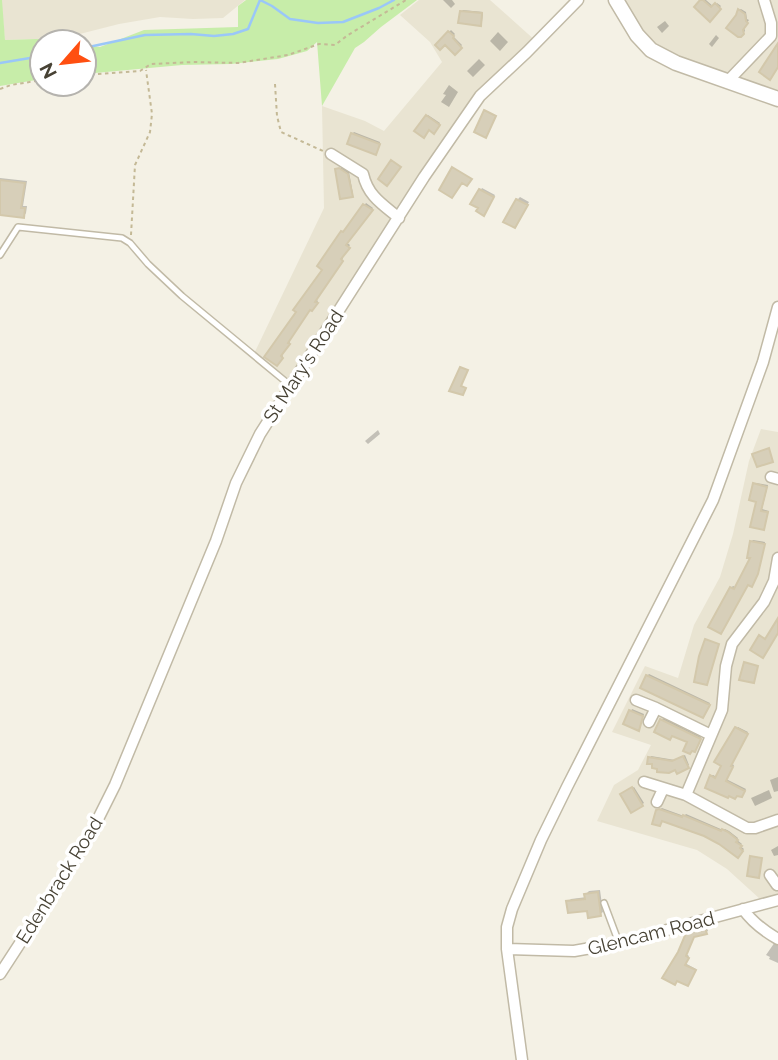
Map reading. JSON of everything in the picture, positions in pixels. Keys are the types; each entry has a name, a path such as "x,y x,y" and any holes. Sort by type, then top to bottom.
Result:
{"street":[{"name":"St Mary's Road","path":"115,785 216,541 236,483 260,433 424,177 480,96 578,0"},
{"path":"616,0 633,28 651,50 676,63 778,99"},
{"path":"728,81 771,36 771,23 764,0"},
{"path":"331,154 363,174 370,194 399,218"},
{"path":"522,1060 507,949 507,927 512,909 541,839 713,500 763,362 778,307"},
{"path":"686,795 722,710 726,666 732,644 764,602 774,581 778,558"},
{"path":"636,700 711,735"},
{"path":"649,722 656,708"},
{"path":"644,782 686,795 747,828 778,820"},
{"name":"Edenbrack Road","path":"0,974 89,837 115,785"},
{"path":"657,802 663,789"},
{"name":"Glencam Road","path":"507,949 574,951 619,943 778,900"},
{"path":"743,909 759,927 778,939"}],"lane":[{"path":"0,255 18,227 122,239 130,243 148,264 183,296 291,386"},
{"path":"604,903 619,943"}],"path":[{"path":"98,74 140,71 151,64 238,62 288,55 319,44 335,45 406,0"},
{"path":"130,243 135,165 150,132 152,114 146,68"},
{"path":"0,89 28,82"},
{"path":"275,84 281,132 331,154"}],"shaded area":[{"path":"1,0 245,0 223,18 160,17 98,29 28,28 28,39 5,40"},
{"path":"419,0 490,0 537,42 480,96 289,388 252,358 324,208 322,106 365,121 384,131 442,62 430,42 400,15"},
{"path":"616,0 778,0 778,99 651,50"},
{"path":"761,429 778,432 778,895 760,899 727,869 697,850 597,821 614,785 638,770 651,745 612,732 645,666 678,678 694,625 720,577 733,534 749,461"}],"green space":[{"path":"2,0 5,40 28,39 28,81 0,86"},
{"path":"246,0 417,0 355,48 322,106 317,42 307,51 278,59 98,73 98,47 144,30 238,27 238,6"}],"building":[{"path":"700,0 711,7 715,3 721,9 710,22 694,7"},
{"path":"738,9 745,14 748,23 741,37 726,28"},
{"path":"460,11 482,13 481,26 458,23"},
{"path":"448,31 462,48 455,55 445,45 440,50 435,45"},
{"path":"778,43 778,67 770,80 759,72"},
{"path":"484,110 496,116 486,138 474,132"},
{"path":"426,115 440,125 434,134 429,130 424,138 414,131"},
{"path":"351,133 380,144 376,155 347,144"},
{"path":"391,160 401,167 387,186 378,179"},
{"path":"452,167 472,179 467,186 462,183 452,198 439,190"},
{"path":"339,168 348,174 353,197 340,199 335,169"},
{"path":"0,180 25,183 21,208 25,208 24,218 0,215"},
{"path":"479,189 494,197 484,216 476,211 478,208 470,204"},
{"path":"516,199 528,205 515,228 503,222"},
{"path":"363,204 373,210 346,245 350,248 341,259 343,261 315,302 318,303 310,310 288,343 290,344 277,366 264,357 322,270 317,266"},
{"path":"460,367 468,370 461,386 466,388 463,395 449,391"},
{"path":"769,448 773,462 757,467 752,454"},
{"path":"753,483 767,487 761,511 768,512 764,530 750,527 756,502 749,500"},
{"path":"750,541 765,544 758,574 752,587 748,585 721,634 708,627 730,587 734,589 750,558 747,558"},
{"path":"778,618 778,633 763,658 750,650 759,635 765,639"},
{"path":"705,639 719,644 707,685 694,682"},
{"path":"744,662 758,666 754,683 739,680"},
{"path":"646,675 710,705 703,718 640,688"},
{"path":"629,710 643,716 639,731 623,724"},
{"path":"660,719 701,739 695,752 690,754 683,751 687,742 672,736 670,740 654,732"},
{"path":"735,727 748,734 726,781 745,791 742,797 737,796 735,799 705,788 710,775 715,778 721,766 714,762"},
{"path":"683,756 689,768 677,774 675,770 669,773 657,772 657,769 652,768 652,764 647,764 648,757 672,761"},
{"path":"632,787 643,806 631,813 620,794"},
{"path":"656,810 728,832 738,840 736,842 742,846 740,848 743,851 738,858 704,836 662,821 660,826 652,824"},
{"path":"750,856 762,858 759,878 747,876"},
{"path":"598,892 601,916 588,918 587,911 568,913 566,901 585,899 584,894"},
{"path":"705,928 707,934 694,937 686,956 689,958 685,965 696,970 688,986 677,981 675,985 662,978 686,933"}],"waterway":[{"path":"98,45 145,35 233,34 248,29 260,0 290,19 318,23 343,22 394,0"},
{"path":"0,63 28,58"}]}
